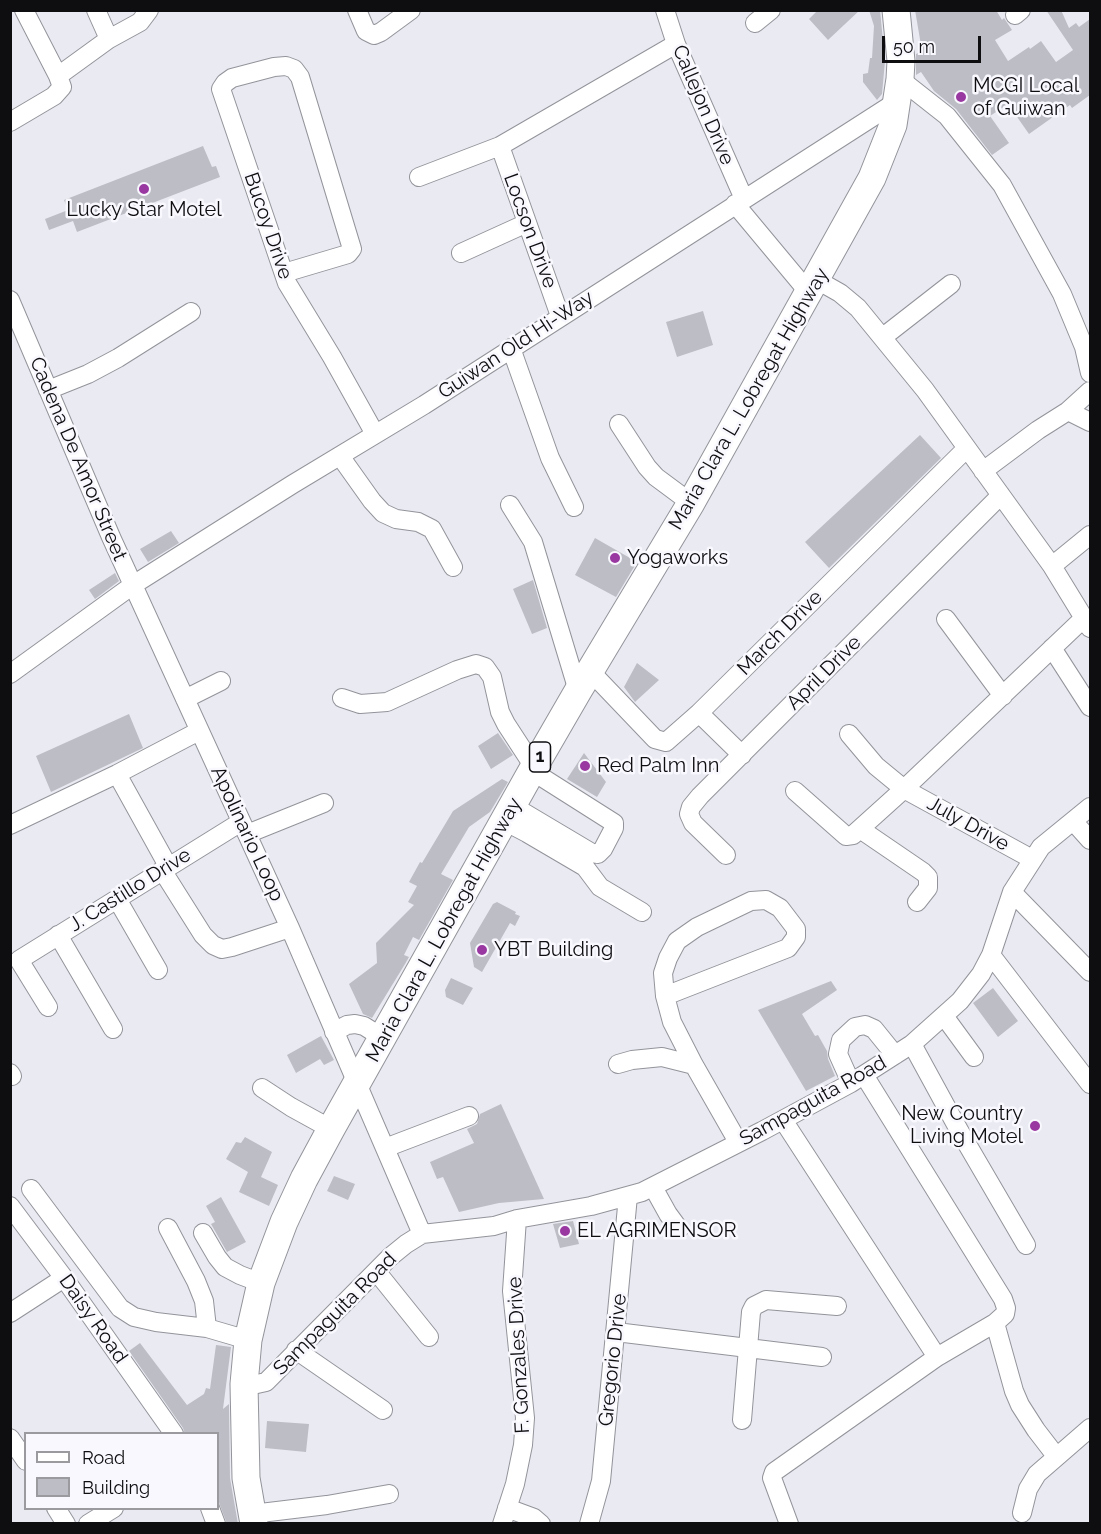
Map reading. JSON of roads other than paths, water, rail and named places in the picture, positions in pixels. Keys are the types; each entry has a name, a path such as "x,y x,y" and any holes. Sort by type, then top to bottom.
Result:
{"highway":[{"name":"Maria Clara L. Lobregat Highway","path":"253,1519 246,1478 244,1384 248,1340 261,1283 284,1222 331,1129 533,769 692,503 814,287 872,178 893,125 898,90 901,61 896,10"}],"street":[{"path":"10,122 59,92 61,82 24,10"},
{"path":"96,10 110,39"},
{"path":"58,76 110,39 140,22 149,10"},
{"path":"357,10 366,31 374,35 411,10"},
{"name":"Callejon Drive","path":"665,10 676,44 740,202 814,287 849,299 883,337 1052,566 1087,623"},
{"path":"755,23 771,10"},
{"path":"419,177 500,146 676,44"},
{"name":"Bucoy Drive","path":"284,273 348,254 352,249 300,77 294,69 286,66 232,78 225,82 221,89 286,282 375,434"},
{"path":"898,90 947,116 1002,185 1062,294 1084,347 1090,373"},
{"name":"Guiwan Old Hi-Way","path":"10,674 133,585 424,405 740,202 898,90"},
{"name":"Locson Drive","path":"500,146 560,316"},
{"path":"461,253 527,223"},
{"path":"883,337 951,284"},
{"name":"Cadena De Amor Street","path":"11,303 133,585"},
{"path":"48,390 88,374 118,358 191,312"},
{"path":"511,348 550,458 574,507"},
{"path":"983,471 1068,411 1090,392"},
{"path":"1068,411 1090,422"},
{"path":"619,424 651,472 692,503"},
{"name":"March Drive","path":"584,681 655,739 662,742 670,739 967,448"},
{"path":"340,456 383,513 396,519 418,522 432,529 453,567"},
{"name":"April Drive","path":"726,855 693,823 689,814 691,807 1001,495"},
{"path":"510,505 533,542 584,681"},
{"path":"1052,566 1090,535"},
{"name":"Apolinario Loop","path":"133,585 290,928 358,1084"},
{"path":"946,619 1003,696"},
{"path":"795,791 846,836 853,835 1052,648 1087,623"},
{"path":"1052,648 1090,707"},
{"path":"342,698 360,704 387,702 457,670 476,664 484,667 492,677 500,712 533,769 614,823 614,828 598,854 508,814"},
{"path":"185,699 221,681"},
{"path":"699,713 742,755"},
{"path":"10,825 117,774 199,731"},
{"name":"July Drive","path":"849,734 876,766 904,789 1032,859"},
{"path":"117,774 165,868 203,935 213,945 222,949 232,947 290,928"},
{"name":"J. Castillo Drive","path":"48,1007 19,960 165,868 244,828 324,802"},
{"name":"Sampaguita Road","path":"244,1384 266,1382 376,1270 406,1244 422,1234 473,1229 591,1206 653,1187 858,1079 912,1044 960,1001 981,974 991,954 1012,892 1032,859 1046,842 1090,807"},
{"path":"508,814 585,867 600,887 642,912"},
{"path":"1073,821 1090,840"},
{"path":"860,829 923,872 928,878 928,888 917,902"},
{"path":"1012,892 1090,972"},
{"path":"117,898 158,970"},
{"path":"665,996 788,948 796,937 796,929 780,908 766,900 751,901 697,927 677,941 663,973 665,996 672,1022 738,1142"},
{"path":"58,935 113,1029"},
{"path":"991,954 1090,1084"},
{"path":"944,1016 974,1057"},
{"path":"334,1032 347,1025 355,1024 383,1038"},
{"path":"784,1520 772,1478 774,1472 937,1357 995,1323 1005,1314 1003,1299 858,1079 838,1054 841,1040 855,1027 865,1024 874,1029 895,1055"},
{"path":"912,1044 1026,1245"},
{"path":"618,1064 662,1057 694,1065"},
{"path":"358,1084 422,1234"},
{"path":"262,1088 331,1129"},
{"path":"385,1148 468,1116"},
{"path":"783,1120 937,1357"},
{"path":"653,1187 668,1214 680,1229"},
{"path":"31,1189 120,1308 134,1317 207,1328 248,1340"},
{"name":"Gregorio Drive","path":"589,1524 601,1481 628,1196"},
{"name":"Daisy Road","path":"10,1206 173,1432"},
{"name":"F. Gonzales Drive","path":"505,1516 523,1445 525,1418 512,1291 517,1219"},
{"path":"168,1228 204,1301 207,1328"},
{"path":"203,1233 225,1267 261,1283"},
{"path":"376,1270 429,1337"},
{"path":"10,1313 64,1278"},
{"path":"742,1420 752,1312 759,1302 771,1300 837,1305"},
{"path":"995,1323 1020,1405 1056,1456"},
{"path":"616,1332 822,1358"},
{"path":"296,1350 383,1410"},
{"path":"1022,1513 1028,1489 1037,1474 1090,1428"},
{"path":"10,1438 24,1458"},
{"path":"253,1519 388,1494"},
{"path":"57,1510 66,1524"},
{"path":"88,1524 112,1510"},
{"path":"210,1510 216,1524"},
{"path":"505,1516 534,1518 541,1524"}],"place":[{"name":"MCGI Local of Guiwan","path":"961,97"},
{"name":"Lucky Star Motel","path":"144,189"},
{"name":"Yogaworks","path":"615,558"},
{"name":"Red Palm Inn","path":"585,766"},
{"name":"YBT Building","path":"482,950"},
{"name":"New Country Living Motel","path":"1035,1126"},
{"name":"EL AGRIMENSOR","path":"565,1231"}]}
